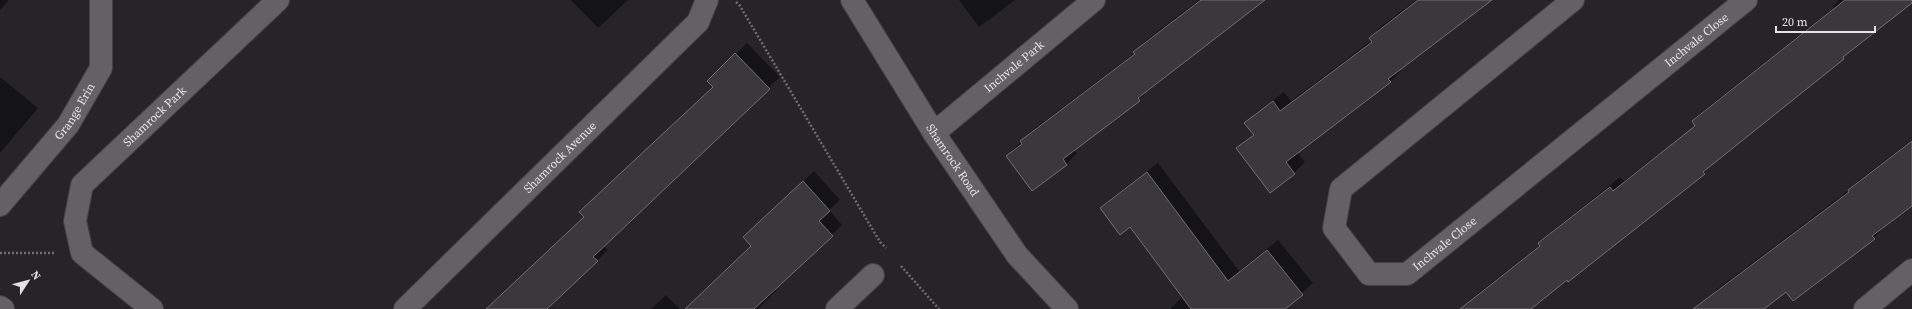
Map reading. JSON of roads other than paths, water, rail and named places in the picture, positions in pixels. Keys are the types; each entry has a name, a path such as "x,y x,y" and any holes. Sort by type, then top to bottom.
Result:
{"street":[{"name":"Grange Erin","path":"0,204 68,126 101,68 101,0"},
{"name":"Shamrock Park","path":"152,309 82,253 76,222 82,185 278,0"},
{"name":"Shamrock Avenue","path":"405,309 698,22 707,0"},
{"name":"Shamrock Road","path":"852,0 934,133 1017,255 1067,309"},
{"name":"Inchvale Park","path":"934,133 1094,0"},
{"name":"Inchvale Close","path":"1573,0 1341,189 1334,228 1369,274 1408,274 1746,0"},
{"path":"1865,309 1912,270"},
{"path":"837,309 873,275"}]}
